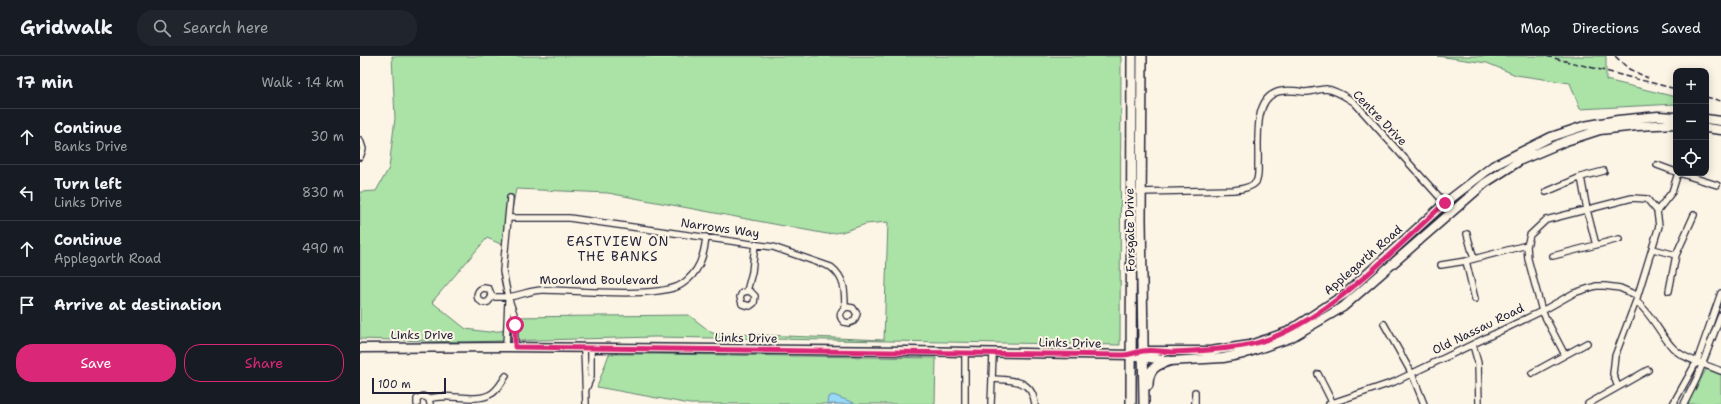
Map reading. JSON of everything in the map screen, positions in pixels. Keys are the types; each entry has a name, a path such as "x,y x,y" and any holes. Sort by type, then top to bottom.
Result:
{"main road":[{"name":"Forsgate Drive","path":"1132,56 1144,404"},
{"name":"Forsgate Drive","path":"1131,404 1131,355 1142,56"},
{"name":"Applegarth Road","path":"1131,355 1210,351 1250,345 1287,332 1345,294 1445,203 1493,166 1551,137 1584,126 1618,120 1658,116 1673,117"},
{"path":"1709,119 1721,121"},
{"name":"Applegarth Road","path":"1143,354 1169,361 1223,358 1243,354 1290,338 1343,307 1485,183 1521,160 1566,141 1600,130 1673,124"},
{"path":"1709,128 1721,130"},
{"name":"Links Drive","path":"360,348 683,348 965,354 1131,355"},
{"path":"1148,404 1150,373 1156,366 1169,361"}],"street":[{"name":"Centre Drive","path":"1137,192 1234,190 1244,189 1252,185 1257,180 1258,175 1260,114 1263,104 1276,92 1310,92 1327,89 1345,96 1354,102 1452,211"},
{"path":"360,140 363,149 360,157"},
{"path":"1656,165 1673,171"},
{"path":"1546,192 1581,177 1604,171"},
{"path":"1657,211 1672,192 1677,176"},
{"path":"1689,176 1717,184"},
{"path":"1581,177 1587,210 1596,244"},
{"path":"510,198 503,271 508,297 514,314 515,347"},
{"path":"1565,355 1542,311 1528,259 1527,245 1530,235 1546,220 1632,198 1647,199 1657,211 1659,226 1653,249 1615,356 1613,374 1618,387"},
{"path":"1669,291 1676,255 1694,215"},
{"name":"Narrows Way","path":"508,218 569,218 773,247 832,267 838,272 844,288 845,308 841,312 840,316 844,322 849,323 854,321 857,314 853,308 847,307"},
{"path":"1468,234 1474,259"},
{"name":"Moorland Boulevard","path":"492,297 508,297 530,291 542,290 658,292 669,290 681,285 693,275 701,263 706,237"},
{"path":"1553,256 1596,244 1619,240"},
{"path":"747,291 752,272 754,244"},
{"path":"1441,265 1466,261 1527,245"},
{"path":"1653,249 1676,255"},
{"path":"1466,261 1475,299"},
{"name":"Old Nassau Road","path":"1331,404 1394,382 1412,374 1542,311 1574,293 1596,286 1620,288 1636,298 1678,353 1721,371"},
{"path":"1673,404 1697,361 1721,293"},
{"path":"506,347 508,297"},
{"path":"1684,404 1703,364 1721,315"},
{"path":"1384,324 1412,374 1424,404"},
{"path":"1532,373 1587,343"},
{"path":"1473,344 1478,363 1479,404"},
{"path":"586,404 585,391 587,349"},
{"path":"964,404 965,354"},
{"path":"991,404 993,354"},
{"path":"1588,404 1648,370"},
{"path":"1318,374 1331,404"},
{"path":"417,404 417,399 421,396 426,396 429,401 435,396 489,396 496,390 506,376"},
{"path":"992,380 1018,381 1032,393 1035,404"},
{"path":"1195,392 1195,404"},
{"path":"470,404 471,397"}],"green space":[{"path":"392,56 1121,56 1120,345 655,337 463,342 360,339 360,192 376,191 389,168 395,118","holes":["516,189 608,193 827,234 842,232 866,224 888,222 884,340 712,333 689,315 510,317 510,330 488,332 466,329 432,302 487,238 505,246"]},
{"path":"1437,56 1606,56 1606,80 1673,96 1673,104 1580,109 1570,83 1516,75 1487,63"},
{"path":"609,354 936,358 935,404 690,404 597,387"},
{"path":"1708,366 1721,368 1721,404 1687,404"}],"water":[{"path":"833,395 857,404 827,404 828,397"}],"railway":[{"path":"1546,56 1673,88"},
{"path":"1615,56 1629,69 1648,78"},
{"path":"1709,98 1721,101"}],"district":[{"name":"EASTVIEW ON THE BANKS","path":"618,248"}],"route":[{"path":"515,325 515,347 584,349 683,348 852,352 907,351 965,354 1123,355 1131,355 1143,351 1210,351 1250,345 1287,332 1298,326 1345,294 1445,203"}]}
